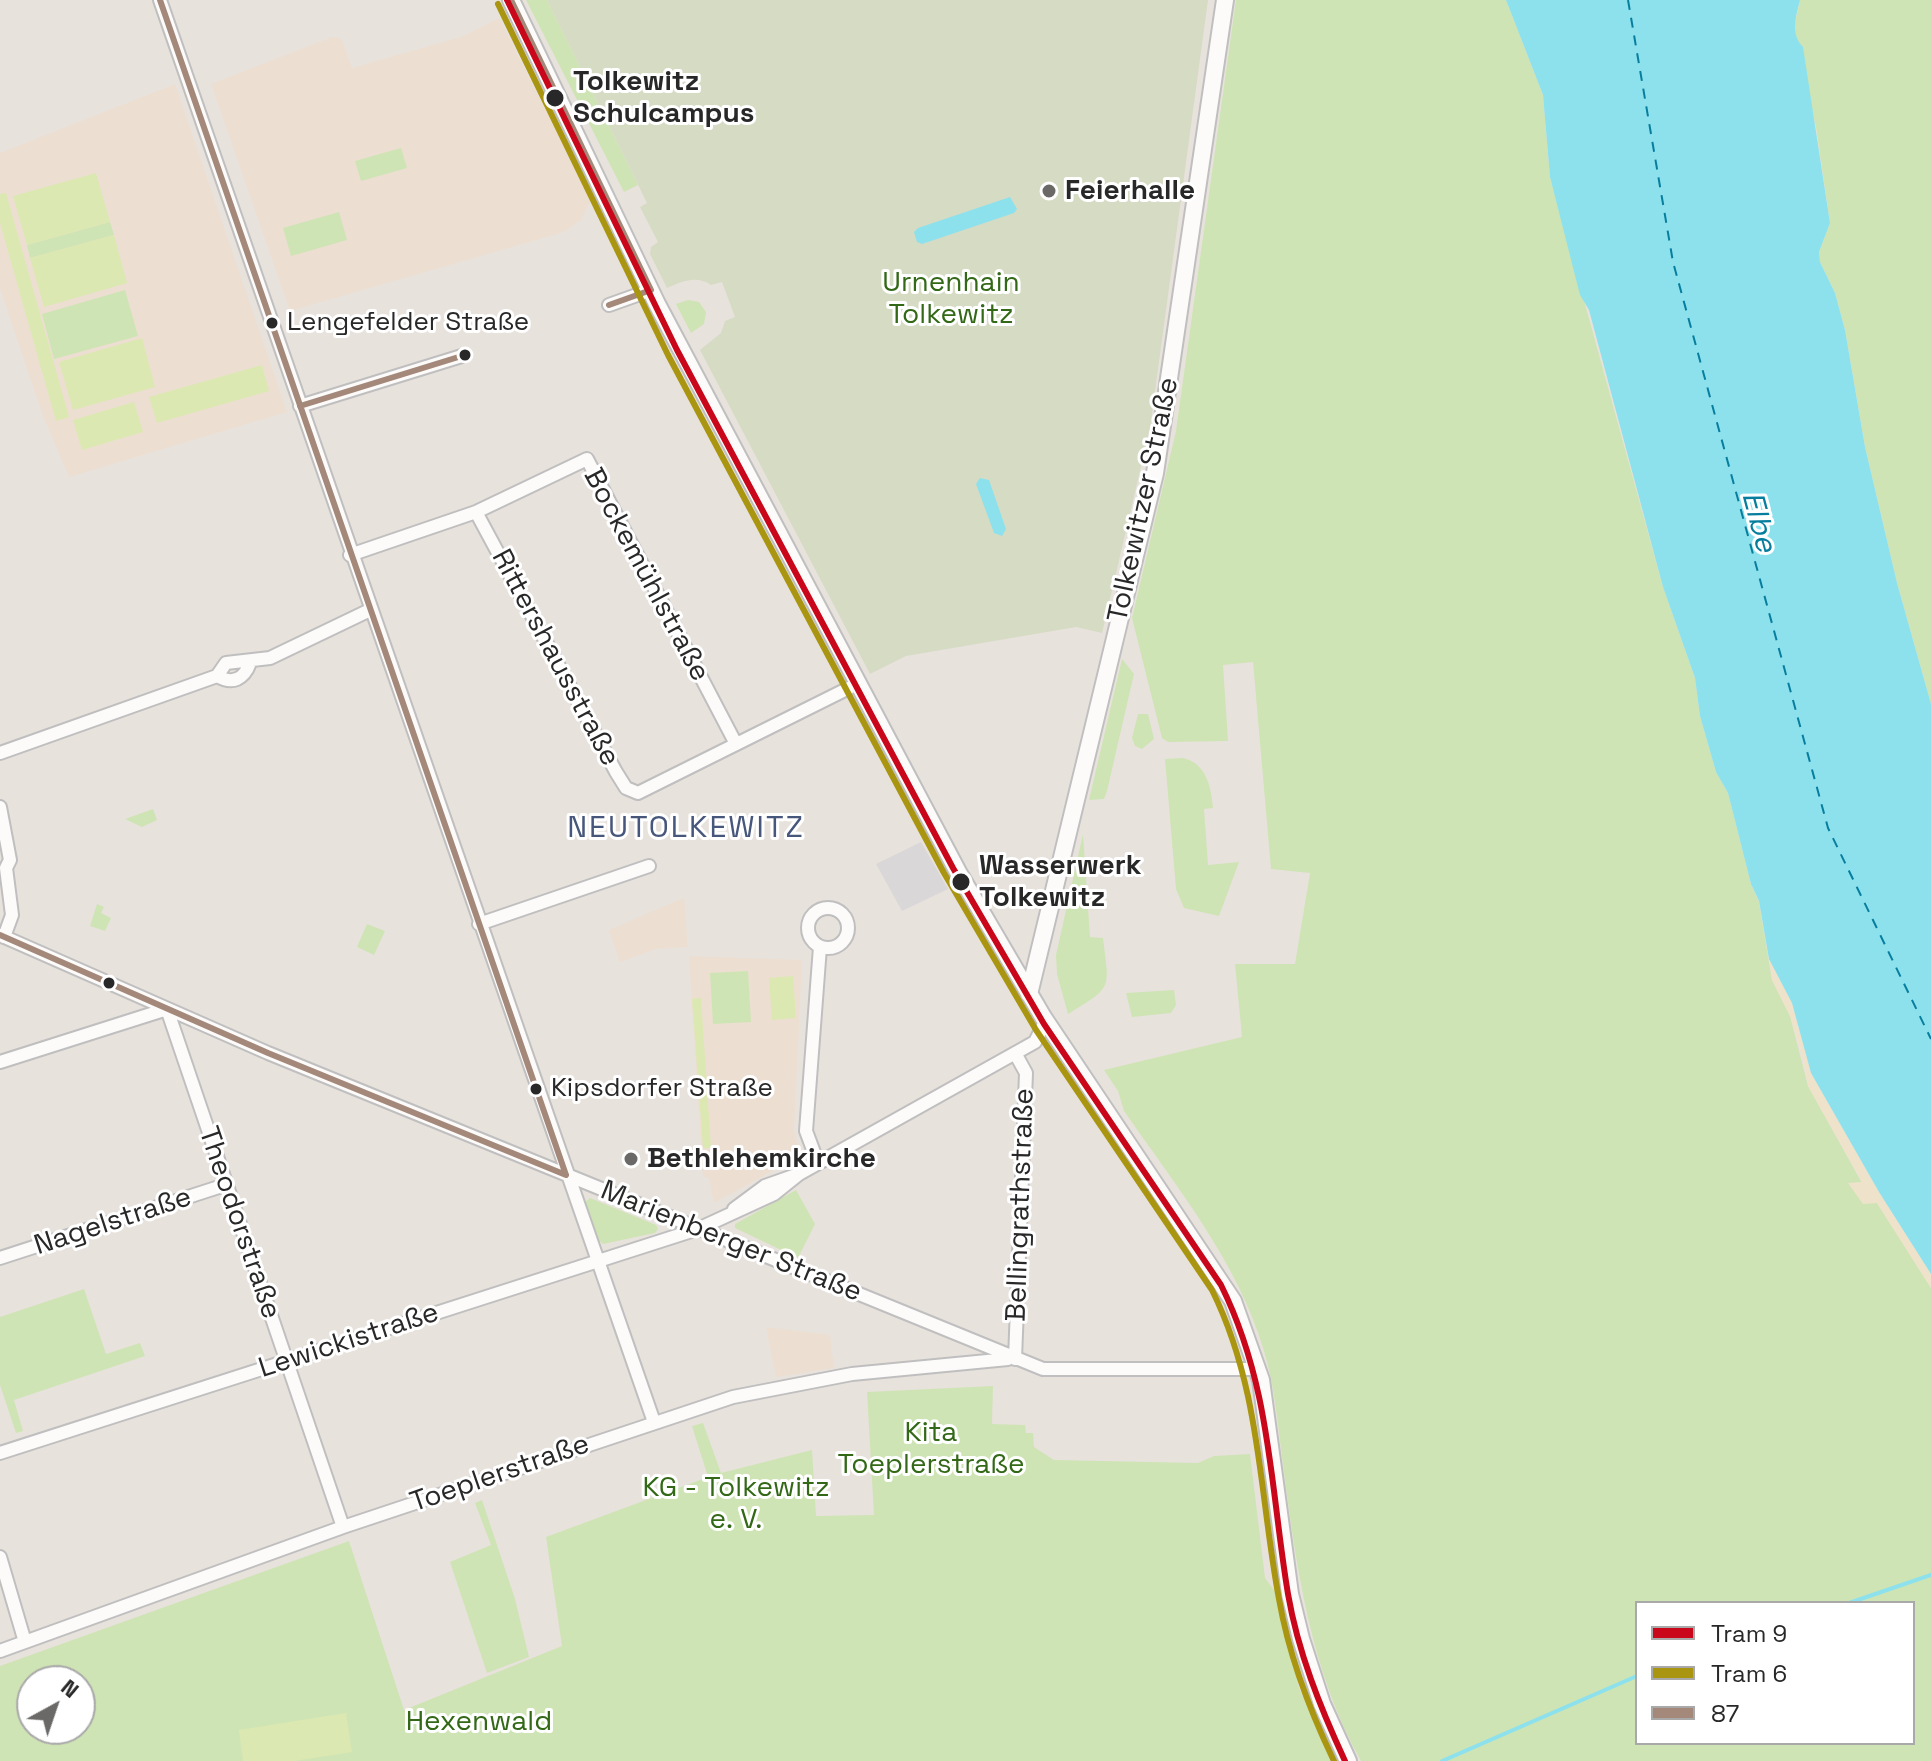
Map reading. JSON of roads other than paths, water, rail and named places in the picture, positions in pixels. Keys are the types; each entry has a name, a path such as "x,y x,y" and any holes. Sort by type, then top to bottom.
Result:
{"main road":[{"path":"511,0 651,290 857,684 1029,994 1223,1284 1240,1317 1258,1369 1295,1616 1318,1692 1348,1761"},
{"name":"Tolkewitzer Straße","path":"1029,994 1155,473 1225,0"}],"street":[{"path":"160,0 350,555 654,1422"},
{"path":"609,305 651,290"},
{"path":"300,406 465,355"},
{"name":"Bockemühlstraße","path":"350,555 476,512 587,459 736,744"},
{"name":"Rittershausstraße","path":"476,512 626,788 638,793 646,792 857,684"},
{"path":"0,753 217,676 226,663 237,659 250,663 270,658 370,610"},
{"path":"217,676 232,681 239,679 250,663"},
{"path":"0,807 1,831 8,837 10,860 3,865 12,915 2,936"},
{"path":"479,924 649,866"},
{"name":"Marienberger Straße","path":"2,936 167,1009 566,1175 1043,1369 1258,1369"},
{"path":"818,1163 806,1131 820,947"},
{"path":"0,1062 167,1009"},
{"name":"Theodorstraße","path":"167,1009 343,1527"},
{"name":"Lewickistraße","path":"0,1453 698,1229 774,1194 799,1174 1035,1042 1044,1024 1043,1017"},
{"name":"Bellingrathstraße","path":"1015,1053 1026,1073 1015,1359"},
{"name":"Nagelstraße","path":"0,1258 225,1185"},
{"name":"Toeplerstraße","path":"0,1651 343,1527 744,1394 852,1374 1015,1359"},
{"path":"0,1557 25,1642"}],"water":[{"name":"Elbe","path":"1506,0 1800,0 1795,30 1803,47 1830,223 1819,252 1820,262 1835,293 1845,330 1865,447 1897,583 1931,704 1931,1274 1879,1192 1811,1073 1792,1003 1769,959 1759,901 1751,884 1728,793 1716,772 1700,716 1695,678 1663,587 1589,310 1580,295 1550,177 1543,95"},
{"path":"1010,197 1017,209 1014,213 922,244 917,242 914,232 918,228"},
{"path":"980,478 989,480 1006,529 1002,536 994,533 976,484"}],"waterway":[{"path":"1855,1601 1931,1575"},
{"path":"1442,1761 1635,1677"}],"tram line":[{"name":"9","path":"507,0 677,350 953,868 1044,1024 1221,1285 1250,1361 1259,1399 1288,1594 1298,1637 1319,1700 1345,1761"},
{"name":"6","path":"498,4 668,355 944,873 1036,1030 1212,1290 1228,1327 1249,1403 1272,1559 1288,1641 1308,1702 1334,1761"}],"place":[{"name":"Tolkewitz Schulcampus","path":"555,98"},
{"name":"Feierhalle","path":"1049,191"},
{"name":"Lengefelder Straße","path":"272,323"},
{"name":"Wasserwerk Tolkewitz","path":"961,882"},
{"name":"Kipsdorfer Straße","path":"536,1089"},
{"name":"Bethlehemkirche","path":"631,1159"}],"district":[{"name":"NEUTOLKEWITZ","path":"686,829"}],"park label":[{"name":"Urnenhain Tolkewitz","path":"951,299"},
{"name":"Kita Toeplerstraße","path":"931,1449"},
{"name":"KG - Tolkewitz e. V.","path":"736,1504"},
{"name":"Hexenwald","path":"479,1722"}]}
